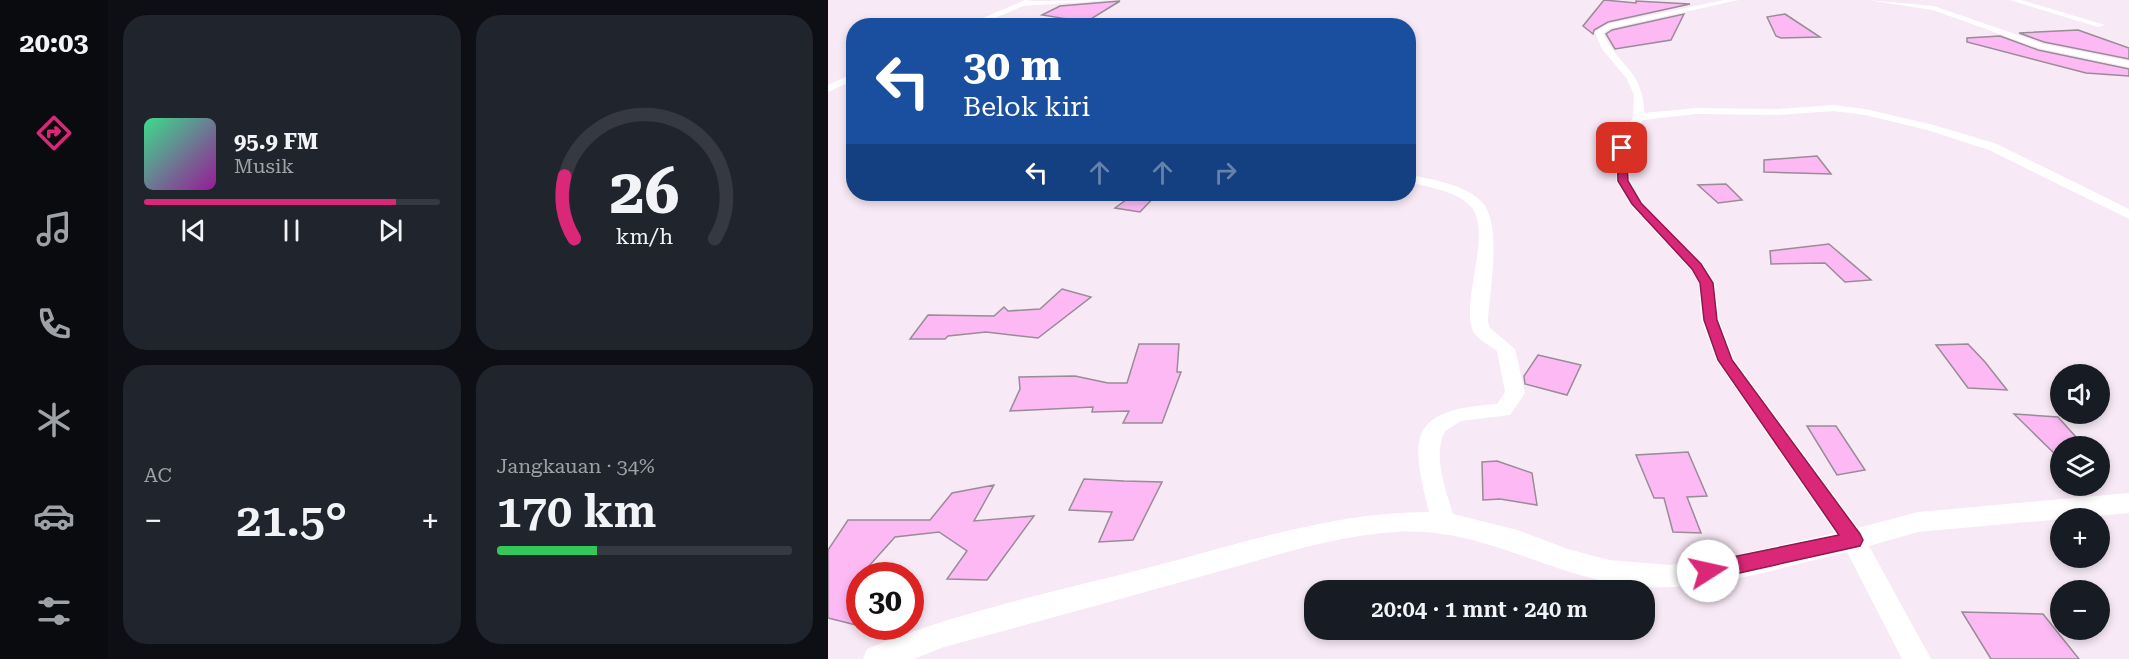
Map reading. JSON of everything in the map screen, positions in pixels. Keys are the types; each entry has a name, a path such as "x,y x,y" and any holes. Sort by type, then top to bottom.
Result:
{"street":[{"path":"988,18 1027,2 1106,0"},
{"path":"1735,0 1696,4 1608,26 1599,32 1605,47 1632,78 1639,95 1639,117 1622,148 1623,181 1637,204 1697,267 1707,283 1710,320 1725,360 1854,540 1917,659"},
{"path":"1870,0 1915,2 2041,46 2129,64"},
{"path":"2013,0 2101,25"},
{"path":"828,89 846,80"},
{"path":"1639,117 1696,111 1778,112 1834,108 1865,112 1930,127 1993,147 2129,215"},
{"path":"1416,181 1467,199 1477,205 1482,214 1484,230 1479,322 1482,331 1506,349 1515,393 1503,410 1448,418 1439,424 1431,436 1429,457 1443,522"},
{"path":"877,659 944,634 1329,531 1396,522 1443,522 1517,541 1568,560 1609,571 1670,577 1727,568 1854,540 1918,522 2129,503"}],"building":[{"path":"1604,0 1690,4 1608,22 1594,30 1593,34 1583,26"},
{"path":"1120,1 1092,18 1061,18 1042,15 1060,6"},
{"path":"1684,14 1671,40 1615,49 1606,34 1612,30"},
{"path":"1785,14 1820,37 1781,38 1776,36 1767,17"},
{"path":"2078,30 2129,48 2129,59 2044,42 2019,33"},
{"path":"2000,36 2038,50 2129,69 2129,76 2086,73 1967,42 1967,38"},
{"path":"1817,156 1831,174 1764,172 1764,160"},
{"path":"1726,184 1742,200 1718,203 1698,185"},
{"path":"1124,201 1150,201 1140,212 1115,208"},
{"path":"1829,244 1871,280 1845,282 1825,263 1771,264 1770,251"},
{"path":"1062,289 1091,297 1038,338 986,332 948,336 945,339 910,339 928,315 994,316 1004,307 1008,311 1040,309"},
{"path":"1139,344 1179,344 1177,372 1181,372 1162,423 1123,423 1129,411 1092,412 1093,407 1010,411 1020,389 1019,377 1075,376 1108,383 1127,383"},
{"path":"1968,344 2007,390 1968,388 1936,345"},
{"path":"1538,355 1581,365 1567,395 1525,384 1524,376"},
{"path":"2014,414 2050,416 2050,424 2064,424 2075,436 2050,436 2050,449"},
{"path":"1807,426 1836,426 1865,470 1837,475"},
{"path":"1688,452 1707,496 1687,497 1701,533 1673,532 1664,498 1654,498 1636,455"},
{"path":"1497,461 1532,473 1537,505 1500,499 1483,500 1482,462"},
{"path":"1084,479 1162,482 1133,540 1099,542 1112,512 1069,510"},
{"path":"994,485 974,521 1034,516 987,580 947,579 967,551 939,532 895,537 873,562 846,562 846,622 828,618 828,550 848,520 930,520 952,493"},
{"path":"1962,612 2043,614 2050,623 2050,640 2064,640 2079,659 1991,659"}],"route":[{"path":"1622,148 1623,181 1637,204 1697,267 1707,283 1710,320 1725,360 1854,540 1708,571"}]}
